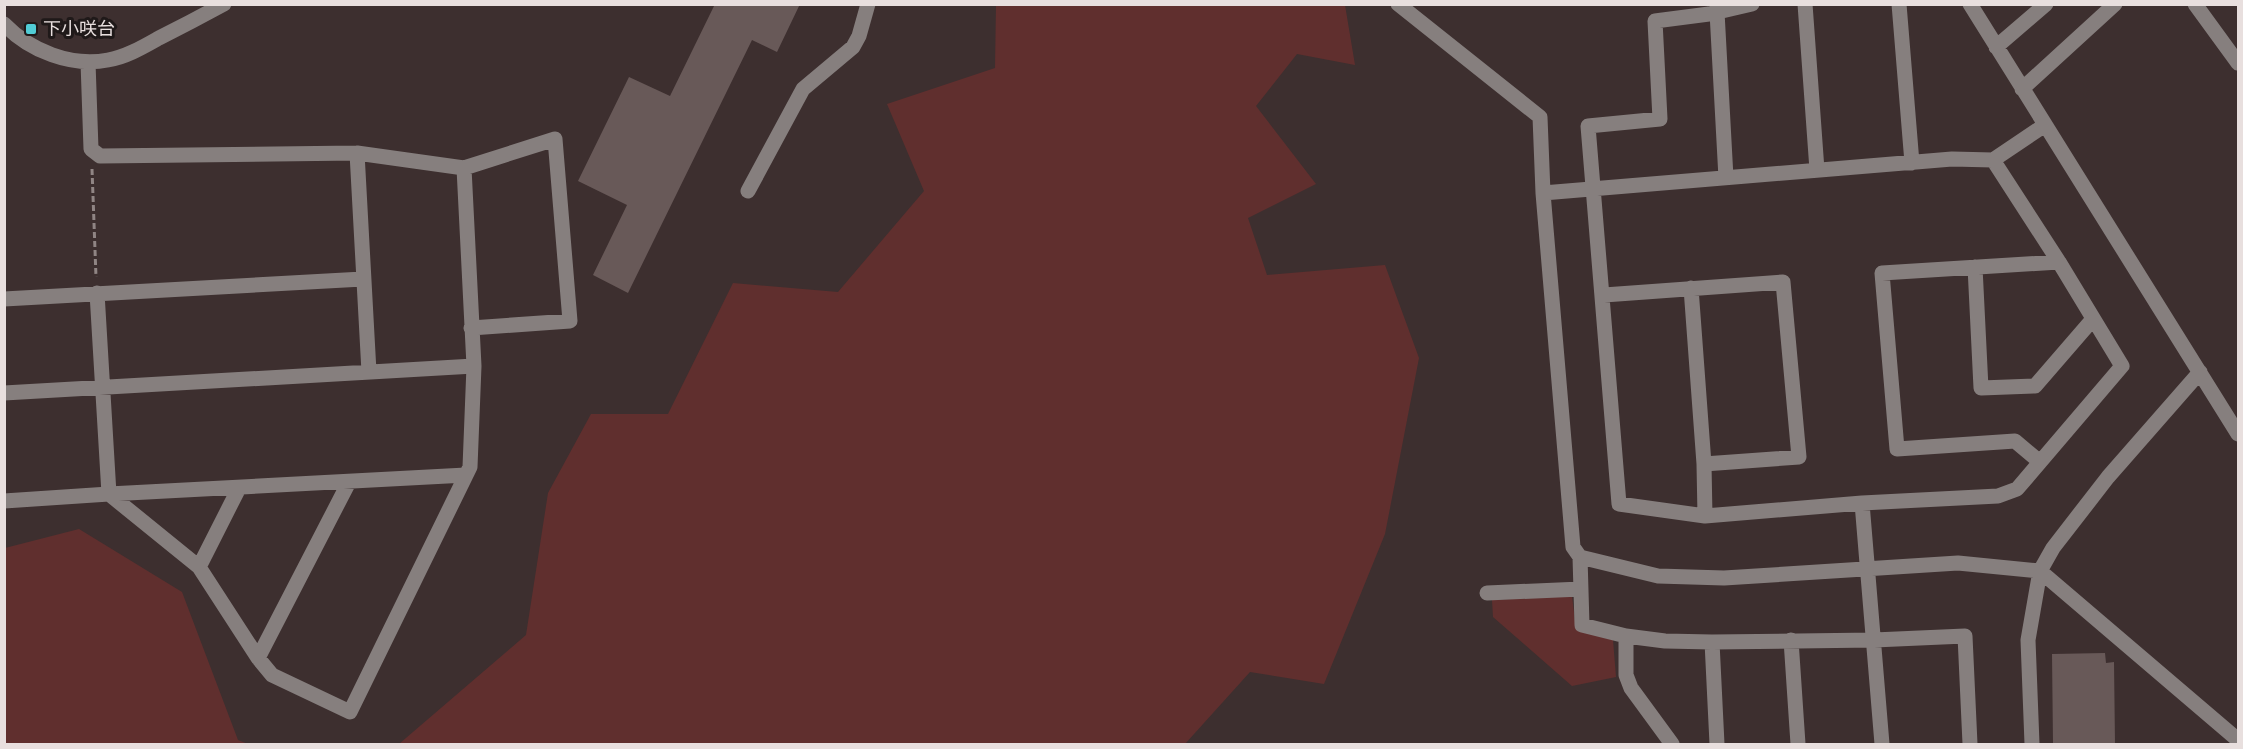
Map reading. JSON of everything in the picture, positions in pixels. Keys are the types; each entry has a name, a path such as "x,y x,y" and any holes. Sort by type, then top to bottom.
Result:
{"street":[{"path":"4,24 27,44 44,52 88,62 109,60 131,53 224,4"},
{"path":"748,191 803,89 853,47 868,4"},
{"path":"1398,4 1540,117 1543,193 1573,547 1580,557 1582,625 1626,636 1665,641 1874,640 1965,636 1970,744"},
{"path":"1752,4 1717,12 1655,21 1660,119 1588,126 1604,295 1619,504 1705,516 1862,503 1998,496 2017,489 2122,366 2059,262 1992,160"},
{"path":"1805,4 1817,171"},
{"path":"1899,4 1912,162"},
{"path":"1970,4 2238,434"},
{"path":"1996,47 2046,4"},
{"path":"2022,89 2115,4"},
{"path":"2195,4 2238,63"},
{"path":"1717,12 1726,178"},
{"path":"88,62 91,150 100,156 357,153 464,168 555,140 570,321 471,328"},
{"path":"1543,193 1952,159 1992,160 2045,125"},
{"path":"357,153 369,372"},
{"path":"97,293 109,494 199,567 258,658 272,675 350,712 470,466 474,366 464,168"},
{"path":"2040,462 2015,441 1897,449 1882,273 2059,262"},
{"path":"1975,267 1981,388 2035,386 2093,318"},
{"path":"4,298 363,279"},
{"path":"1604,295 1783,282 1799,457 1704,464"},
{"path":"1691,288 1704,464 1705,516"},
{"path":"4,393 474,366"},
{"path":"2032,744 2028,640 2040,571 2053,548 2108,477 2200,372"},
{"path":"4,501 466,475"},
{"path":"258,658 349,482"},
{"path":"199,567 239,488"},
{"path":"1862,503 1882,744"},
{"path":"1580,557 1658,576 1724,578 1958,563 2040,571 2238,740"},
{"path":"1487,593 1581,589"},
{"path":"1626,636 1626,675 1631,688 1672,744"},
{"path":"1791,640 1798,744"},
{"path":"1712,642 1717,744"}],"path":[{"path":"91,150 97,293"}],"shaded area":[{"path":"996,5 1345,5 1355,65 1297,54 1256,106 1316,184 1248,218 1267,275 1385,265 1419,358 1385,534 1324,684 1250,672 1185,744 399,744 526,635 548,493 591,414 668,414 733,283 838,292 924,191 887,104 995,68"},
{"path":"79,529 182,592 238,740 248,744 5,744 5,548"},
{"path":"1572,596 1576,629 1613,640 1616,677 1572,686 1493,617 1492,600"}],"building":[{"path":"715,4 800,4 777,52 752,40 628,293 593,275 627,205 578,181 629,77 670,96"},
{"path":"2105,653 2106,663 2114,662 2115,744 2053,744 2052,654"}],"place":[{"name":"下小咲台","path":"31,29"}]}
